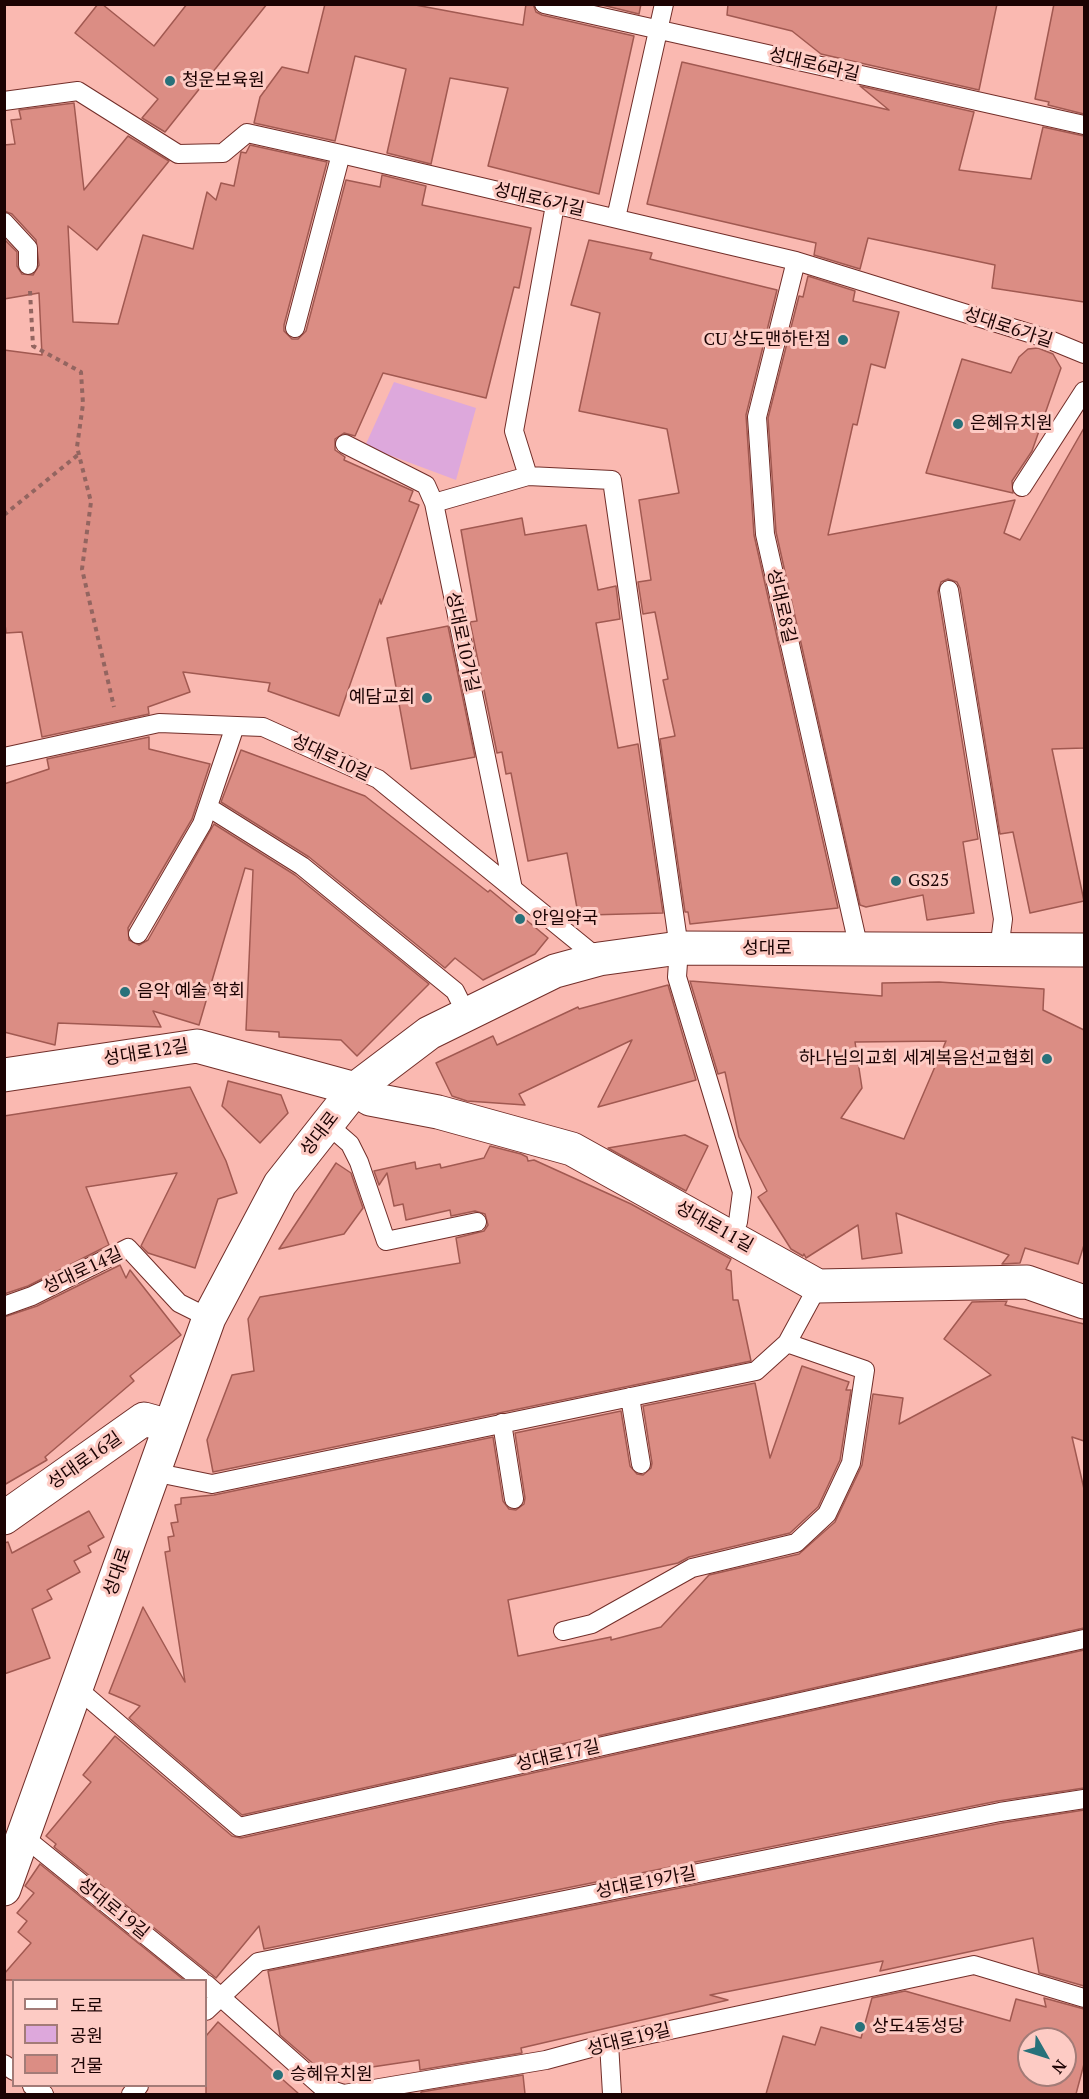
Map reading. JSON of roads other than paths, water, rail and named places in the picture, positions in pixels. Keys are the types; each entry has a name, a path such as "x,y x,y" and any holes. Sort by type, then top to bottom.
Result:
{"street":[{"name":"성대로","path":"4,1888 78,1689 209,1318 280,1184 355,1089 429,1033 555,971 598,959 679,948 1084,950"},
{"name":"성대로12길","path":"4,1075 197,1046 355,1089"},
{"name":"성대로11길","path":"355,1089 370,1099 438,1113 572,1149 818,1286"},
{"path":"818,1286 1027,1282 1083,1298"},
{"name":"성대로16길","path":"4,1518 144,1419 169,1426"}],"lane":[{"name":"성대로6라길","path":"544,4 1084,124"},
{"path":"616,218 664,4"},
{"name":"성대로6가길","path":"4,101 78,91 178,154 223,153 247,134 341,154 796,261 1045,338 1084,354"},
{"path":"296,328 341,154"},
{"path":"528,476 514,431 555,205"},
{"path":"4,222 28,248 28,265"},
{"name":"성대로8길","path":"796,261 757,417 765,534 859,949"},
{"path":"1022,488 1084,391"},
{"name":"성대로10가길","path":"345,444 426,485 434,503 513,889"},
{"path":"434,503 528,476 612,480 679,948 677,977 742,1192 738,1222 728,1235"},
{"path":"949,590 1003,920 999,950"},
{"name":"성대로10길","path":"4,757 159,723 263,727 378,779 598,959"},
{"path":"138,934 202,825 234,726"},
{"path":"207,807 302,866 455,991 467,1015"},
{"path":"327,1124 350,1144 355,1153 386,1241 477,1222"},
{"name":"성대로14길","path":"4,1306 32,1296 128,1248 179,1303 209,1318"},
{"path":"153,1472 212,1484 756,1371 787,1343 818,1286"},
{"path":"563,1630 592,1624 692,1568 796,1543 827,1514 851,1463 865,1370 787,1343"},
{"path":"630,1397 641,1464"},
{"path":"502,1424 514,1499"},
{"name":"성대로17길","path":"78,1689 239,1827 1084,1639"},
{"name":"성대로19가길","path":"207,2009 213,1990 258,1962 1000,1812 1084,1799"},
{"name":"성대로19길","path":"24,1837 200,1979"},
{"name":"성대로19길","path":"213,1990 322,2086 344,2094 546,2060 609,2043 974,1965 1084,1998"},
{"path":"609,2043 612,2094"}],"place":[{"name":"청운보육원","path":"170,81"},
{"name":"CU 상도맨하탄점","path":"843,340"},
{"name":"은혜유치원","path":"958,424"},
{"name":"예담교회","path":"427,698"},
{"name":"GS25","path":"896,881"},
{"name":"안일약국","path":"520,919"},
{"name":"음악 예술 학회","path":"125,992"},
{"name":"하나님의교회 세계복음선교협회","path":"1047,1059"},
{"name":"상도4동성당","path":"860,2027"},
{"name":"승혜유치원","path":"278,2075"}]}
